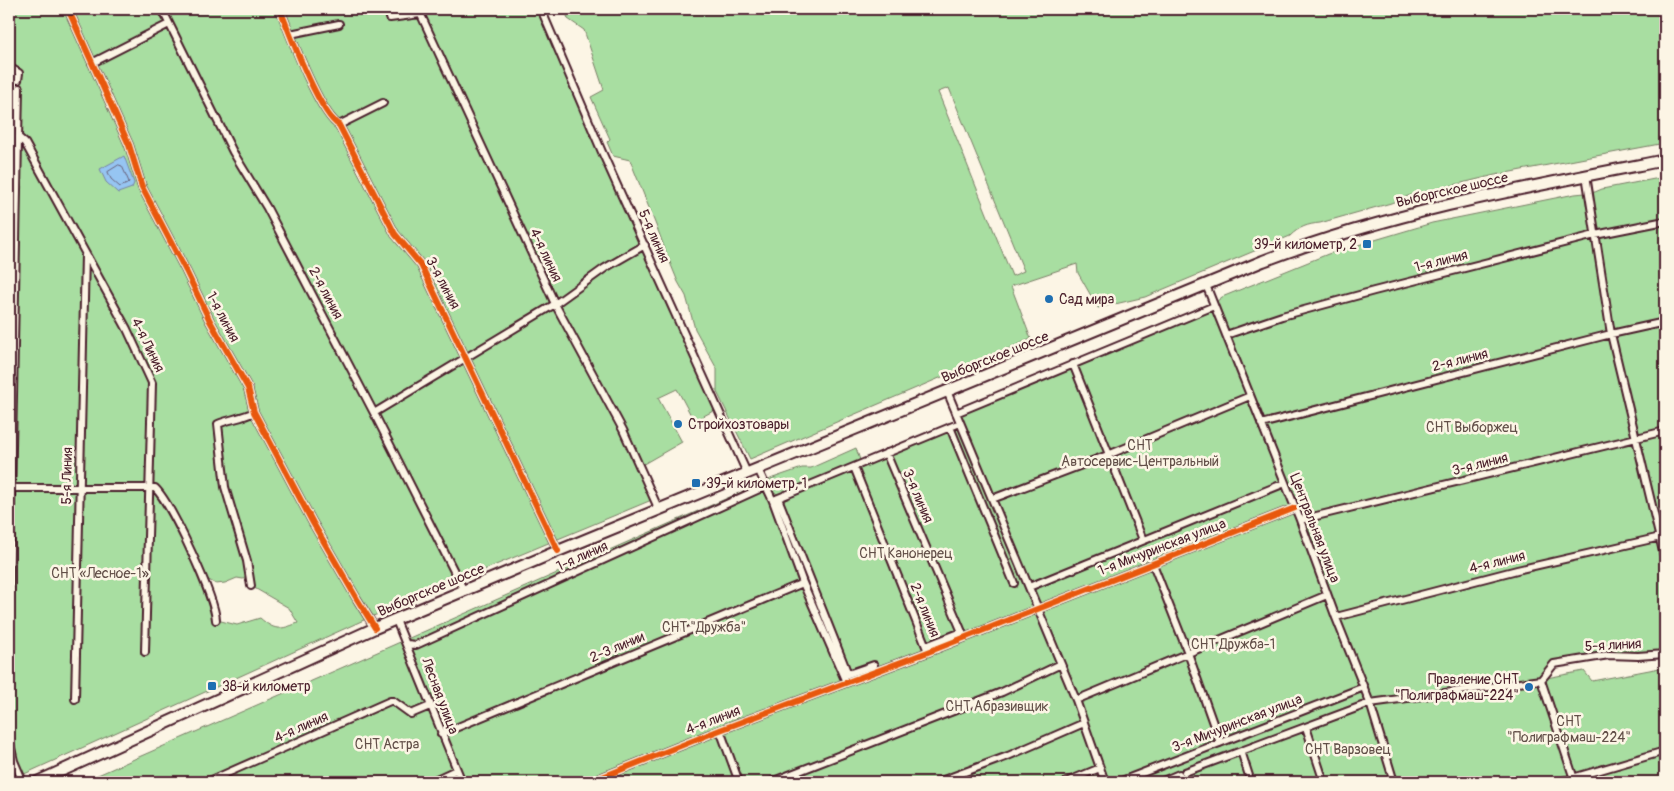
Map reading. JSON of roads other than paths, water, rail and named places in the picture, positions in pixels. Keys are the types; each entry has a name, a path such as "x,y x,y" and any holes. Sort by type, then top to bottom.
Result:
{"main road":[{"name":"Выборгское шоссе","path":"37,782 376,628 558,551 1263,261 1326,238 1429,209 1665,160"}],"street":[{"name":"1-я линия","path":"68,9 129,145 142,187 210,321 248,388 254,412 313,523 376,628"},
{"name":"2-я линия","path":"162,9 232,152 267,208 374,412 464,591"},
{"name":"3-я линия","path":"280,9 321,102 333,122 339,125 395,234 421,265 558,551"},
{"name":"5-я линия","path":"541,9 602,152 747,473"},
{"path":"390,18 418,11"},
{"name":"4-я линия","path":"418,11 555,304 624,430 659,510"},
{"path":"92,62 169,24"},
{"path":"290,34 339,24"},
{"path":"9,67 18,73 18,80"},
{"path":"9,601 19,88"},
{"path":"339,125 383,102"},
{"name":"4-я Линия","path":"18,138 25,143 127,329 152,382 145,652"},
{"path":"1586,175 1611,334 1662,537 1665,560"},
{"name":"1-я линия","path":"1226,335 1282,316 1343,299 1595,235 1665,221"},
{"path":"374,412 555,304 605,268 645,245"},
{"name":"5-я Линия","path":"75,699 85,253"},
{"name":"Центральная улица","path":"1206,285 1296,508 1327,595 1364,687 1394,782"},
{"path":"956,413 1214,306"},
{"name":"2-я линия","path":"1261,424 1611,334 1665,322"},
{"path":"1073,364 1143,540"},
{"path":"947,391 1062,664 1105,782"},
{"path":"992,499 1108,455 1250,396"},
{"path":"251,586 247,561 226,486 218,424 233,418 248,416 254,412"},
{"path":"775,499 960,423"},
{"path":"950,427 1014,582"},
{"name":"3-я линия","path":"1300,520 1665,431"},
{"name":"3-я линия","path":"886,453 962,632 927,649"},
{"name":"2-я линия","path":"854,467 927,649"},
{"path":"758,469 775,499 848,674 874,665"},
{"path":"1029,587 1285,483"},
{"name":"1-я линия","path":"406,644 416,645 766,486"},
{"path":"10,488 155,488 161,494 180,528 212,598 216,620"},
{"path":"775,499 803,583 846,682"},
{"name":"1-я Мичуринская улица","path":"927,649 1038,609 1296,508"},
{"name":"4-я линия","path":"1336,617 1507,572 1662,537"},
{"path":"1153,564 1188,653 1220,743"},
{"name":"2-3 линии","path":"442,734 803,583"},
{"path":"1076,700 1327,595"},
{"name":"Лесная улица","path":"396,620 462,782"},
{"name":"4-я линия","path":"590,782 927,649"},
{"name":"5-я линия","path":"1541,680 1554,664 1609,655 1638,656 1665,654"},
{"path":"770,782 1002,692 1062,664"},
{"path":"1160,782 1370,703 1541,680 1574,780"},
{"name":"3-я Мичуринская улица","path":"1119,782 1364,687"},
{"name":"4-я линия","path":"207,782 392,700 410,714 430,706"},
{"path":"938,782 1008,756 1084,723"},
{"path":"1306,727 1324,782"},
{"path":"720,730 739,782"},
{"path":"9,739 14,761 23,782"},
{"path":"1241,751 1251,782"},
{"path":"1559,782 1574,780 1665,751"},
{"path":"1066,782 1100,768"},
{"path":"430,782 456,770"},
{"path":"1182,773 1183,782"}],"water":[{"path":"124,156 134,183 132,188 118,193 106,182 100,169"}],"place":[{"name":"39-й километр, 2","path":"1367,244"},
{"name":"Сад мира","path":"1049,299"},
{"name":"Стройхозтовары","path":"678,424"},
{"name":"39-й километр, 1","path":"696,483"},
{"name":"38-й километр","path":"212,686"},
{"name":"Правление СНТ \"Полиграфмаш-224\"","path":"1529,687"}],"park label":[{"name":"СНТ Выборжец","path":"1472,427"},
{"name":"СНТ Автосервис-Центральный","path":"1140,454"},
{"name":"СНТ Канонерец","path":"906,553"},
{"name":"СНТ «Лесное-1»","path":"100,573"},
{"name":"СНТ \"Дружба\"","path":"704,627"},
{"name":"СНТ Дружба-1","path":"1233,644"},
{"name":"СНТ Абразивщик","path":"997,706"},
{"name":"СНТ \"Полиграфмаш-224\"","path":"1569,730"},
{"name":"СНТ Астра","path":"387,744"},
{"name":"СНТ Варзовец","path":"1348,749"}]}
